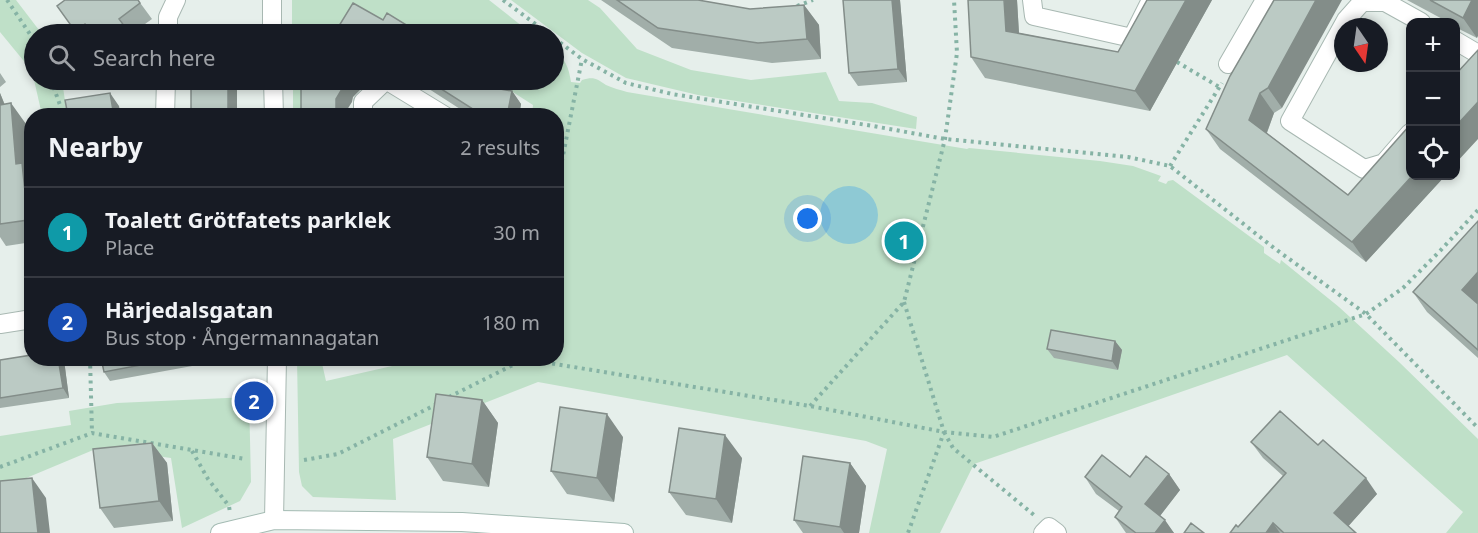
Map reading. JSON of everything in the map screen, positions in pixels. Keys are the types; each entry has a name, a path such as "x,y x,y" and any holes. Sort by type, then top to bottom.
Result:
{"street":[{"path":"168,24 168,17 176,0"},
{"path":"272,0 272,24"},
{"path":"1032,0 1034,16 1132,38 1151,0"},
{"path":"1228,64 1265,0"},
{"path":"1406,138 1383,164 1364,169 1290,121 1346,20 1362,2 1385,2 1414,18"},
{"path":"1460,45 1475,58"},
{"path":"165,108 166,90"},
{"path":"273,90 274,108"},
{"path":"363,108 363,102 376,90"},
{"path":"403,90 433,108"},
{"path":"0,324 24,320"},
{"path":"274,520 278,366"},
{"path":"220,533 274,520 462,522 624,533"}],"path":[{"path":"7,0 24,25"},
{"path":"503,0 535,24"},
{"path":"794,7 813,0"},
{"path":"810,406 904,302 945,139 957,52 954,0"},
{"path":"564,46 582,59 626,83 672,94 945,139 1128,157 1170,166 1274,248 1366,314 1478,428"},
{"path":"564,150 582,59"},
{"path":"1177,62 1228,90"},
{"path":"1170,166 1220,87 1228,64"},
{"path":"55,90 61,108"},
{"path":"564,366 810,406 944,432 993,437 1366,314 1403,288 1478,210"},
{"path":"904,302 944,432 953,448 1050,531"},
{"path":"90,366 92,433"},
{"path":"304,460 338,454 510,366"},
{"path":"908,533 944,432"},
{"path":"0,467 92,433 245,459"},
{"path":"191,451 208,479 229,506"}],"green space":[{"path":"0,0 16,0 34,24 24,24 24,61 0,32"},
{"path":"292,0 489,0 519,24 292,24"},
{"path":"511,0 588,0 600,8 637,49 691,70 751,80 826,72 839,101 872,103 917,117 916,129 698,95 626,78 582,53 564,40 564,24 543,24"},
{"path":"564,61 571,82 580,83 582,80 592,78 627,92 967,149 1133,166 1161,176 1158,181 1166,184 1173,180 1264,247 1264,253 1280,264 1281,260 1339,307 1478,439 1478,533 1446,533 1463,512 1287,355 974,464 940,533 869,533 887,449 866,441 538,382 393,439 396,500 313,497 302,486 299,472 297,366 323,366 326,381 392,366 564,366 564,108 533,108 533,105 510,90 564,90"},
{"path":"36,90 63,90 66,108 40,108"},
{"path":"293,90 320,90 313,108 293,108"},
{"path":"249,397 251,482 240,501 182,528 171,458 98,448 0,489 0,436 71,425 69,411 117,403"}],"water":[{"path":"849,186 860,188 873,199 878,215 876,226 865,239 849,244 838,242 825,231 820,215 822,204 833,191"}],"building":[{"path":"65,0 138,0 140,3 119,19 123,24 70,24 57,6"},
{"path":"617,0 698,0 750,9 804,5 807,39 758,43 658,28"},
{"path":"843,0 892,0 898,69 849,73"},
{"path":"968,0 1004,0 1006,31 1118,52 1147,0 1186,0 1135,91 971,57"},
{"path":"1274,0 1316,0 1268,88 1260,93 1249,120 1348,195 1406,130 1406,180 1408,180 1352,242 1206,129 1230,76"},
{"path":"1430,0 1472,0 1463,18"},
{"path":"353,3 383,20 387,13 405,24 340,24"},
{"path":"1478,50 1478,102 1460,122 1460,72"},
{"path":"191,90 228,90 228,108 191,108"},
{"path":"301,90 341,90 336,99 336,108 301,108"},
{"path":"443,90 512,91 509,108 471,108"},
{"path":"110,93 113,108 66,108 65,100"},
{"path":"11,103 16,164 22,163 24,221 0,224 0,105"},
{"path":"1478,221 1478,272 1462,290 1478,304 1478,350 1413,292"},
{"path":"1051,330 1115,341 1112,361 1047,349"},
{"path":"24,356 24,366 59,366 63,388 0,398 0,360"},
{"path":"103,366 136,366 104,372"},
{"path":"436,394 482,400 472,464 427,457"},
{"path":"560,407 607,414 597,478 551,471"},
{"path":"1280,411 1318,445 1323,440 1366,478 1334,513 1356,533 1284,533 1273,523 1266,533 1230,533 1286,473 1251,442"},
{"path":"679,428 725,435 716,499 669,492"},
{"path":"152,443 159,501 100,508 93,449"},
{"path":"1102,455 1130,477 1146,456 1169,474 1145,504 1165,520 1155,533 1136,533 1115,517 1122,507 1085,477"},
{"path":"803,456 850,463 840,527 794,520"},
{"path":"32,478 38,533 0,533 0,481"},
{"path":"1191,523 1204,533 1184,533"}],"place":[{"name":"Toalett Grötfatets parklek","path":"904,241"},
{"name":"Härjedalsgatan","path":"254,401"}]}
